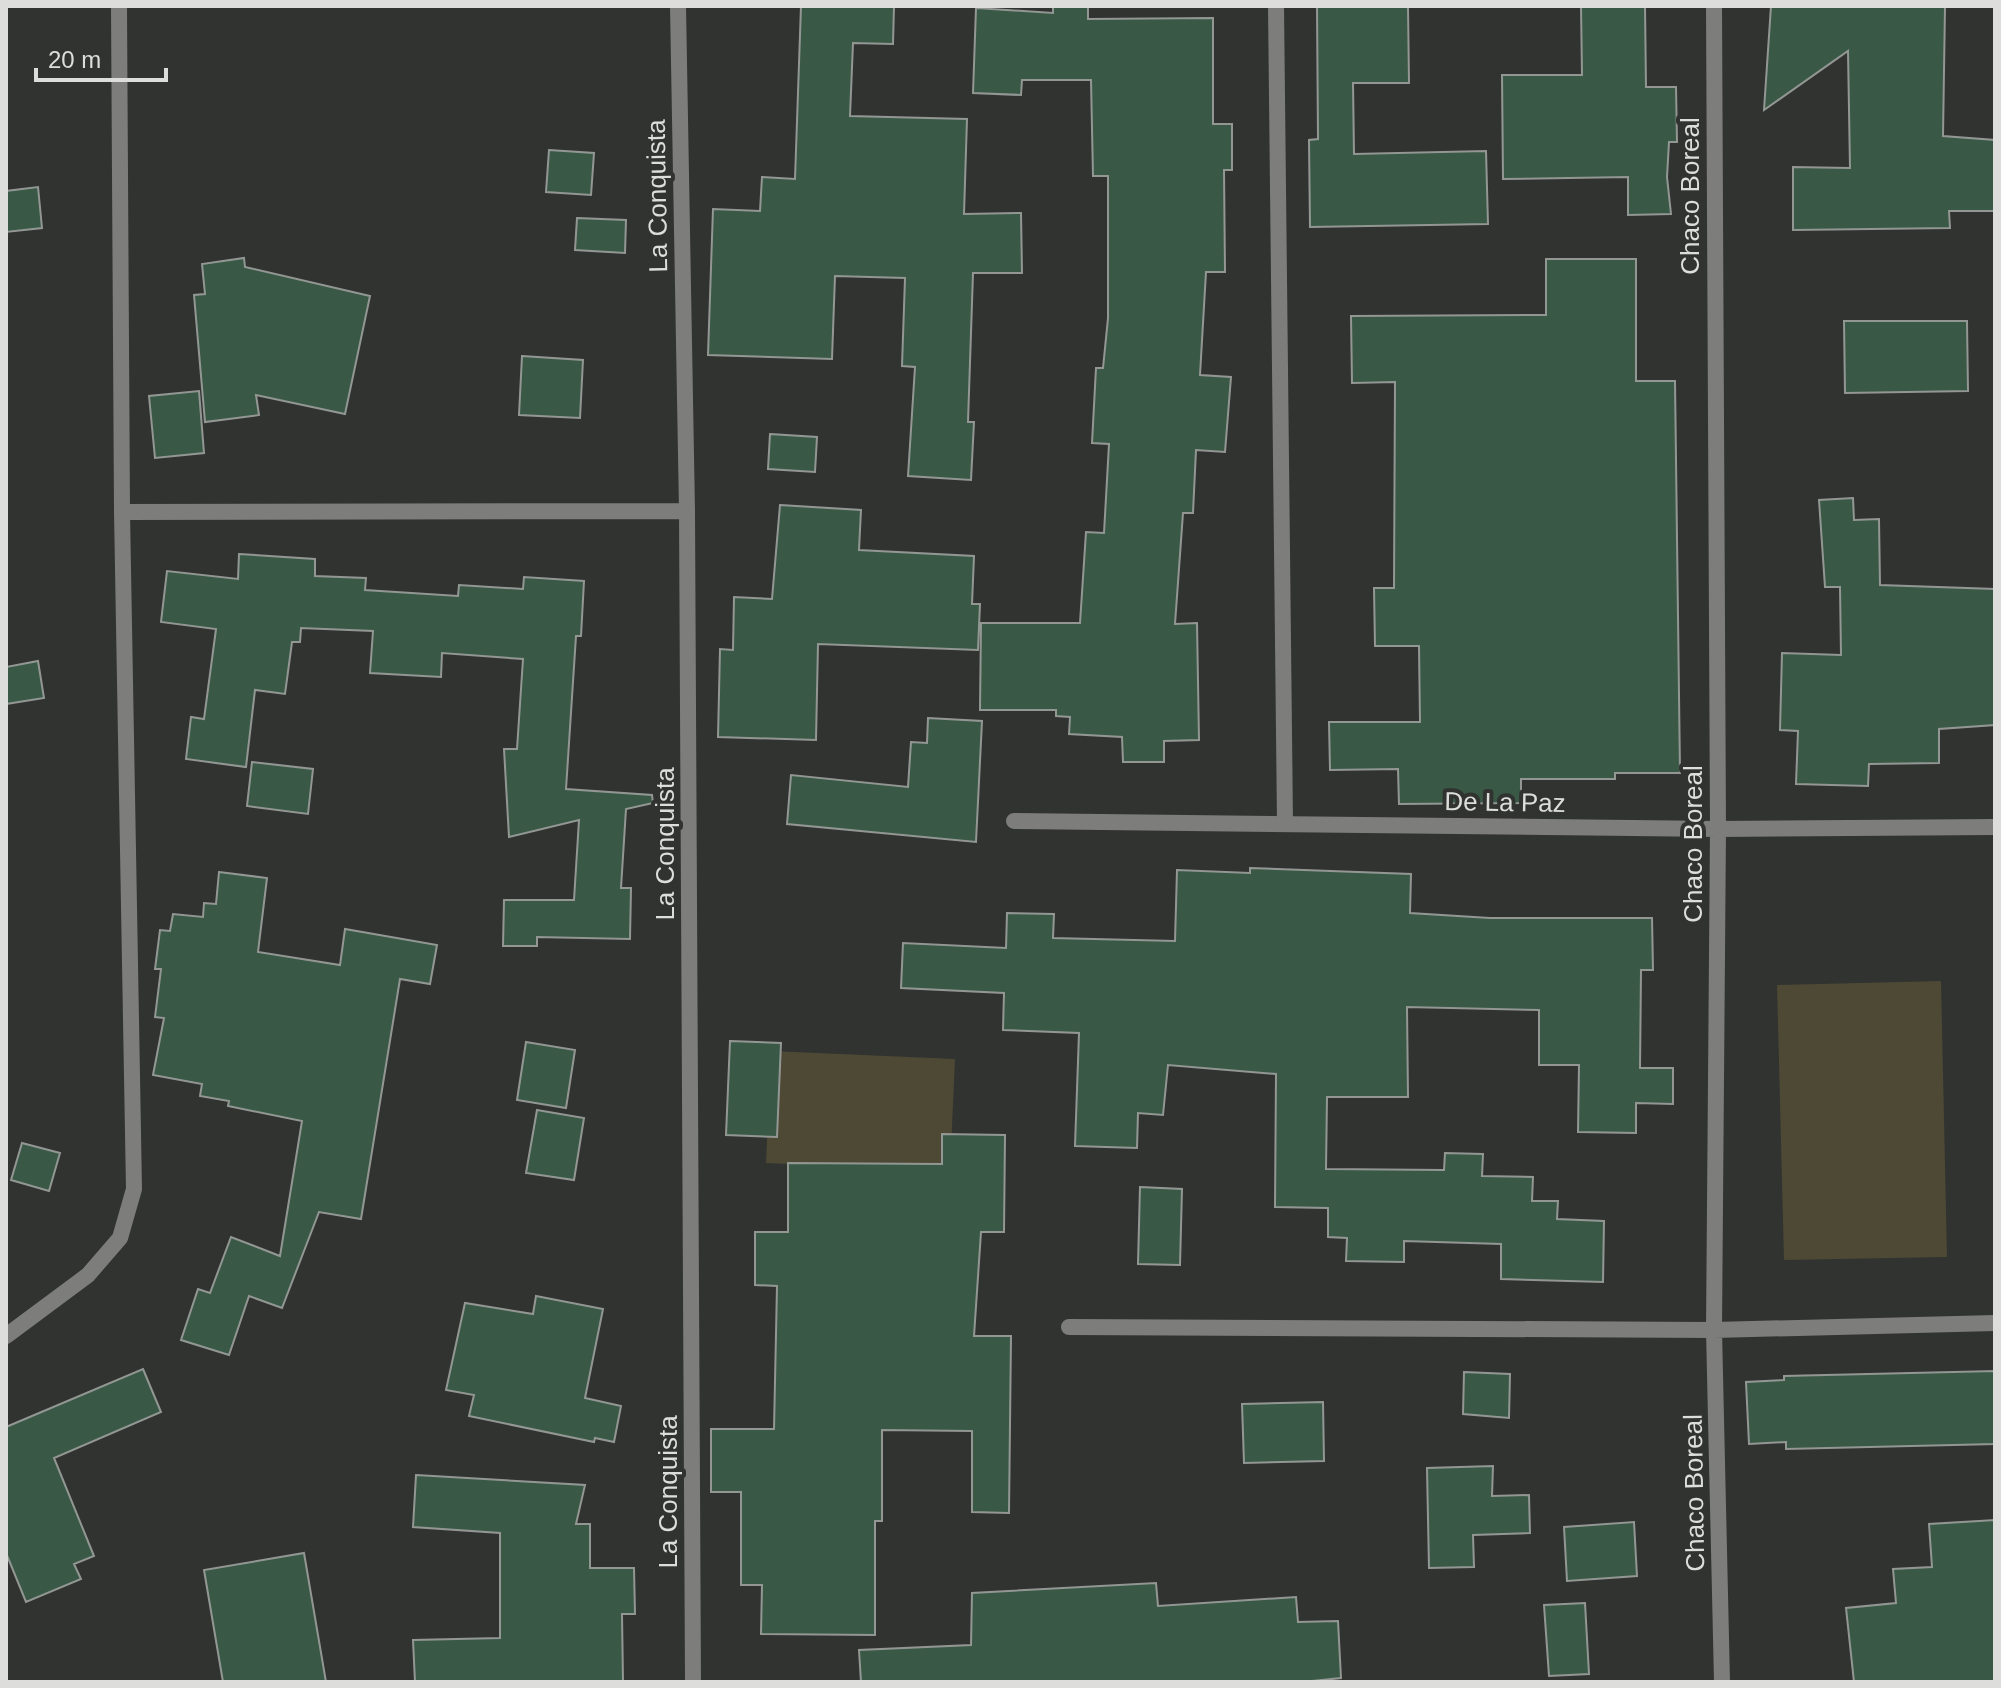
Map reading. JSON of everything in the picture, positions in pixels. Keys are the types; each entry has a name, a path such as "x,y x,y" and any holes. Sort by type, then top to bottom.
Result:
{"street":[{"path":"6,1336 88,1275 120,1238 134,1189 122,512 119,6"},
{"name":"La Conquista","path":"678,6 687,511 693,1682"},
{"path":"1276,6 1285,823"},
{"name":"Chaco Boreal","path":"1714,6 1718,829 1714,1330 1722,1682"},
{"path":"122,512 687,511"},
{"name":"De La Paz","path":"1014,821 1718,829 1995,827"},
{"path":"1069,1327 1714,1330 1995,1323"}],"shaded area":[{"path":"1941,981 1947,1257 1784,1260 1777,985"},
{"path":"771,1051 955,1059 950,1171 766,1163"}],"building":[{"path":"801,6 894,6 893,44 853,43 850,116 967,119 964,214 1021,213 1022,273 973,273 968,422 974,422 971,480 908,476 915,367 902,366 905,278 835,276 832,359 708,355 713,209 760,211 762,177 795,179"},
{"path":"1053,6 1088,6 1088,19 1213,18 1213,124 1232,124 1232,170 1224,170 1225,272 1206,272 1200,375 1231,377 1225,452 1196,450 1193,513 1183,513 1175,624 1197,623 1199,740 1164,741 1164,762 1123,762 1122,737 1069,734 1070,717 1056,716 1056,710 980,710 981,623 1080,623 1086,532 1104,533 1109,444 1092,443 1096,368 1103,368 1108,318 1108,176 1093,176 1091,80 1022,80 1021,95 973,93 976,8 1053,13"},
{"path":"1317,6 1408,6 1409,83 1353,83 1354,154 1486,151 1488,224 1310,227 1309,140 1318,139"},
{"path":"1581,6 1645,6 1646,87 1676,87 1677,142 1669,142 1667,177 1671,214 1628,215 1628,177 1503,179 1502,75 1582,75"},
{"path":"1771,6 1945,6 1943,136 1995,140 1995,211 1949,211 1950,228 1793,230 1793,167 1850,168 1848,51 1764,110"},
{"path":"549,150 594,153 591,195 546,192"},
{"path":"38,187 42,228 6,232 6,191"},
{"path":"577,218 626,220 625,253 575,250"},
{"path":"244,258 245,267 370,296 345,414 256,395 259,415 205,422 194,295 205,294 202,264"},
{"path":"1546,259 1636,259 1636,381 1675,381 1680,773 1615,773 1615,779 1521,779 1521,803 1399,804 1398,769 1330,770 1329,722 1420,722 1419,646 1375,646 1374,588 1394,588 1395,382 1352,383 1351,316 1546,315"},
{"path":"1844,321 1967,321 1968,391 1845,393"},
{"path":"522,356 583,360 580,418 519,415"},
{"path":"199,391 204,453 155,458 149,396"},
{"path":"770,434 817,437 815,472 768,469"},
{"path":"1853,498 1854,520 1879,519 1880,585 1995,589 1995,725 1939,729 1939,763 1869,764 1868,786 1796,784 1798,731 1780,730 1782,653 1841,655 1840,587 1825,587 1819,500"},
{"path":"780,505 861,510 859,550 974,556 972,604 980,604 978,650 818,644 816,740 718,737 720,649 733,650 734,597 772,599"},
{"path":"239,554 315,559 315,576 366,578 365,590 458,596 459,585 523,589 524,577 584,581 581,636 576,636 566,789 652,795 653,803 626,809 621,888 631,888 630,939 537,937 537,946 503,946 504,900 574,900 579,820 509,837 504,749 517,749 523,659 442,653 441,677 370,673 373,631 301,628 300,642 292,642 285,694 255,690 246,767 186,759 191,717 204,719 216,629 161,622 167,571 238,579"},
{"path":"38,661 44,698 6,704 6,667"},
{"path":"928,718 982,721 976,842 787,824 791,775 908,787 911,742 927,743"},
{"path":"252,762 313,769 308,814 247,806"},
{"path":"1250,868 1411,874 1410,913 1490,918 1652,918 1653,970 1641,970 1640,1068 1673,1068 1673,1104 1636,1103 1636,1133 1578,1132 1579,1065 1539,1065 1539,1010 1407,1007 1408,1097 1327,1097 1326,1169 1444,1170 1445,1153 1483,1154 1482,1176 1533,1177 1532,1201 1558,1201 1557,1219 1604,1221 1603,1282 1501,1279 1501,1244 1404,1241 1404,1262 1346,1261 1347,1238 1328,1237 1328,1208 1275,1207 1276,1074 1168,1065 1163,1115 1138,1113 1137,1148 1075,1146 1079,1033 1003,1030 1004,993 901,988 903,943 1006,948 1007,913 1054,914 1053,938 1175,941 1177,870 1250,873"},
{"path":"219,872 267,878 258,952 340,965 345,929 437,945 430,984 400,979 361,1219 319,1212 282,1308 249,1296 229,1355 181,1340 198,1289 210,1293 231,1237 280,1256 302,1121 228,1106 229,1101 200,1096 202,1084 153,1075 164,1018 155,1017 161,969 155,969 160,930 170,931 173,914 203,917 204,903 216,904"},
{"path":"730,1041 781,1043 777,1137 726,1135"},
{"path":"526,1042 575,1050 566,1108 517,1100"},
{"path":"537,1110 584,1118 574,1180 526,1173"},
{"path":"942,1134 1005,1135 1004,1232 981,1232 974,1336 1011,1336 1009,1513 972,1512 972,1431 882,1430 882,1521 875,1521 875,1635 761,1634 762,1585 741,1585 741,1492 711,1492 711,1429 774,1429 777,1286 755,1285 755,1232 788,1232 788,1163 942,1164"},
{"path":"22,1143 60,1153 49,1191 11,1180"},
{"path":"1140,1187 1182,1189 1180,1265 1138,1264"},
{"path":"536,1296 603,1309 585,1398 621,1406 614,1442 595,1438 594,1442 469,1416 474,1395 446,1390 465,1303 533,1314"},
{"path":"143,1369 161,1412 54,1458 94,1556 74,1564 81,1579 26,1602 6,1553 6,1427"},
{"path":"1995,1371 1995,1444 1786,1449 1786,1442 1749,1444 1746,1382 1784,1380 1784,1376"},
{"path":"1464,1372 1510,1374 1509,1418 1463,1414"},
{"path":"1323,1402 1324,1461 1244,1463 1242,1404"},
{"path":"1493,1466 1492,1496 1529,1495 1530,1533 1473,1535 1474,1567 1429,1568 1427,1468"},
{"path":"416,1475 585,1485 576,1524 590,1524 590,1568 634,1568 635,1614 622,1614 623,1682 415,1682 413,1640 500,1638 500,1533 413,1527"},
{"path":"1995,1520 1995,1682 1854,1682 1846,1608 1896,1603 1893,1569 1932,1567 1929,1524"},
{"path":"1634,1522 1637,1576 1567,1581 1564,1527"},
{"path":"304,1553 326,1682 223,1682 204,1570"},
{"path":"1156,1583 1158,1606 1296,1597 1298,1622 1338,1621 1341,1678 1302,1682 861,1682 859,1650 971,1645 972,1593"},
{"path":"1585,1603 1589,1674 1549,1676 1544,1605"}]}
